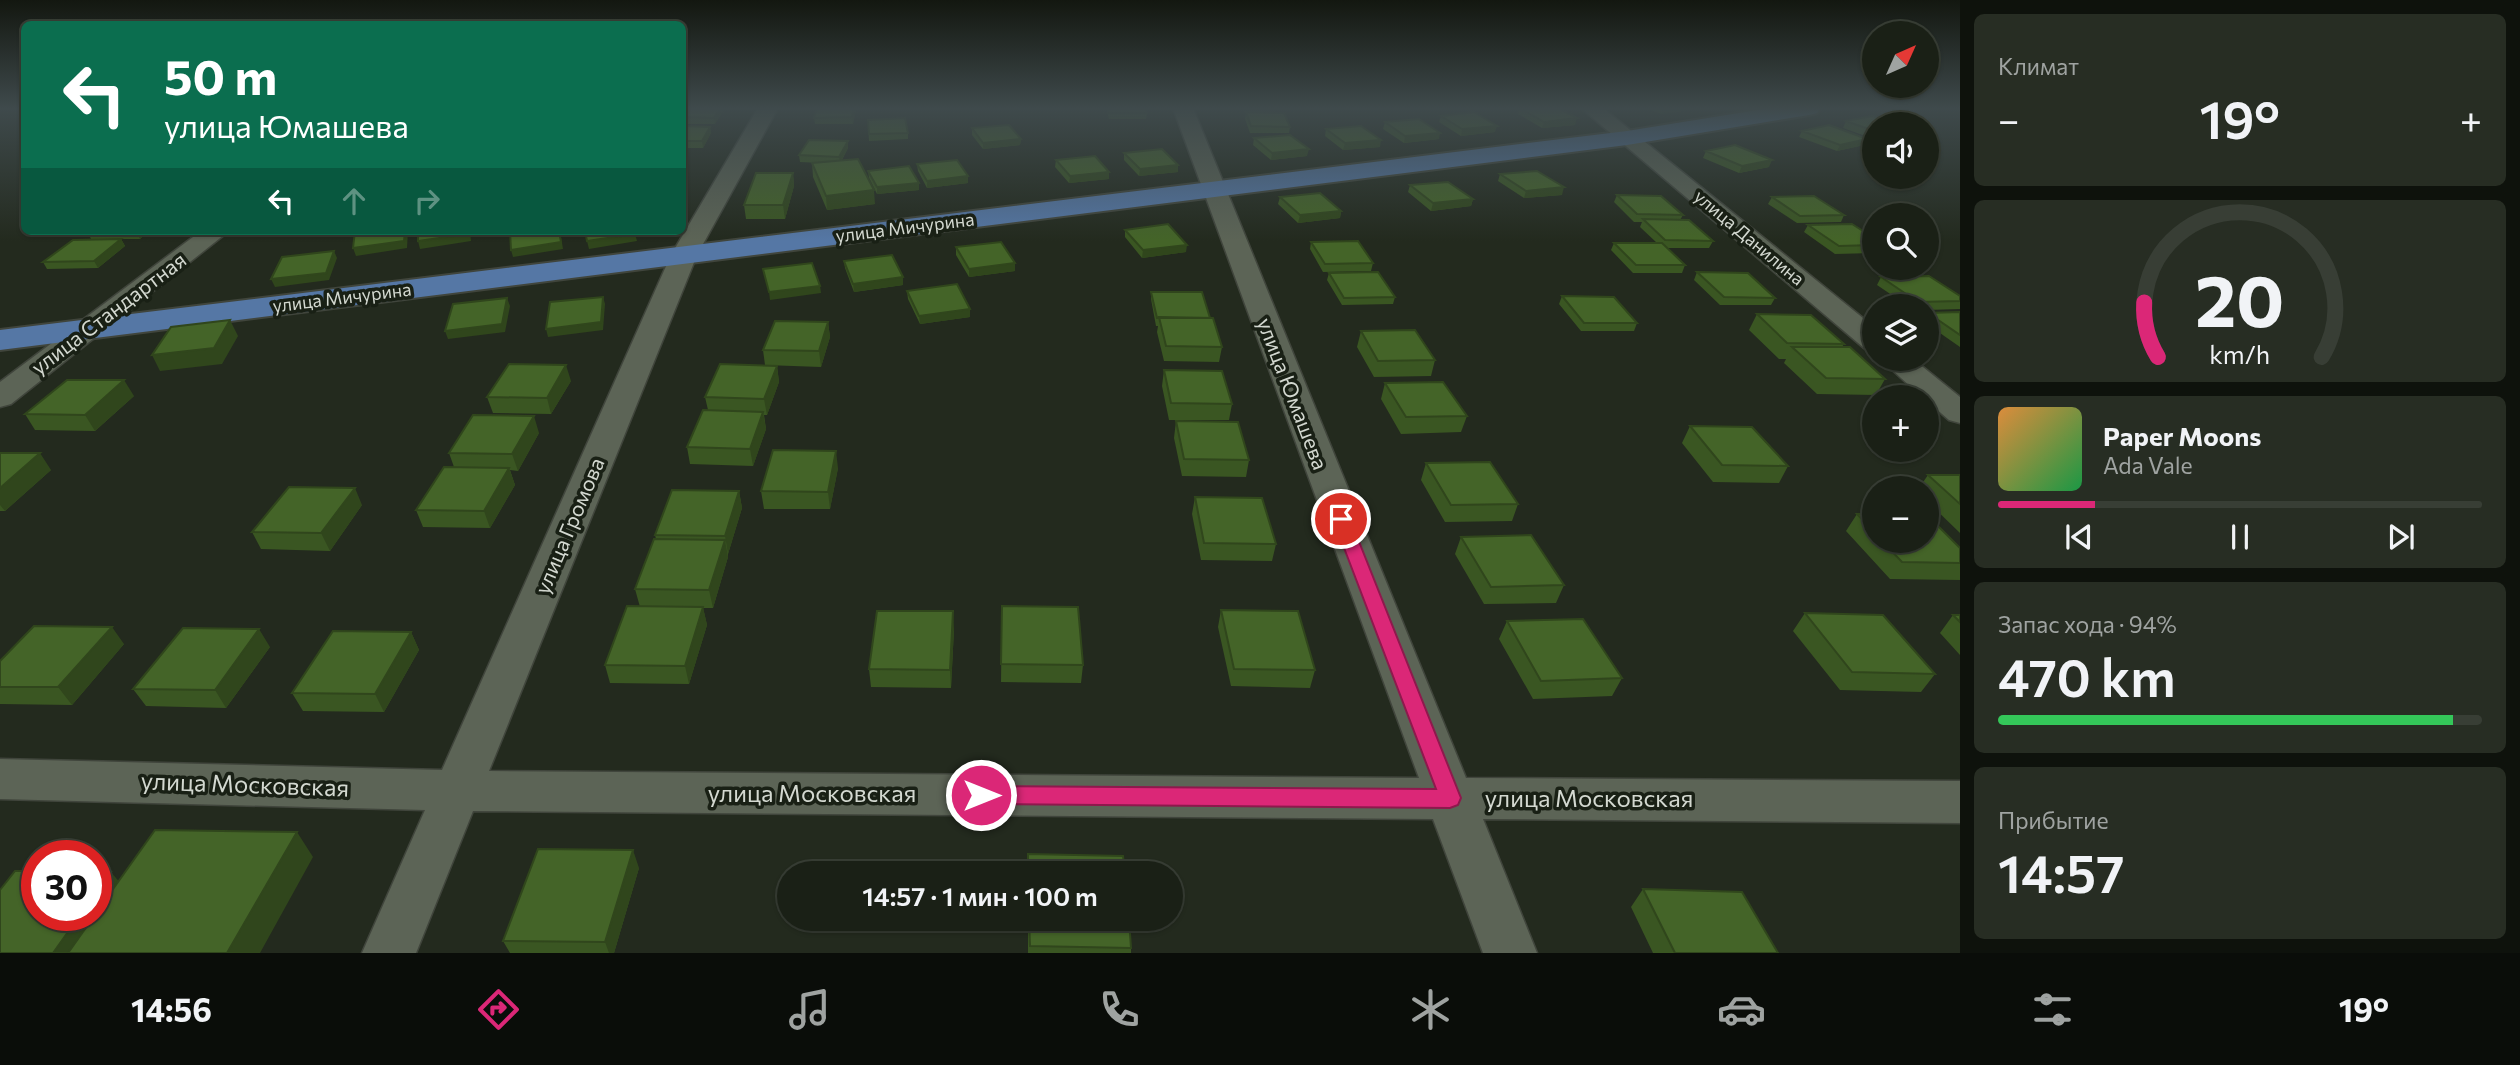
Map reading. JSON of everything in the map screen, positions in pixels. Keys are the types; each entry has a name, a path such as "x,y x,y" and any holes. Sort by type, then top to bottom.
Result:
{"main road":[{"name":"улица Мичурина","path":"0,340 1512,152"}],"street":[{"name":"улица Громова","path":"389,953 684,255 743,152"},
{"name":"улица Юмашева","path":"1199,152 1510,953"},
{"name":"улица Данилина","path":"1645,152 1862,332"},
{"name":"улица Стандартная","path":"0,397 212,235"},
{"path":"1909,371 1960,413"},
{"name":"улица Московская","path":"0,779 458,791 1960,802"}],"building":[{"path":"801,152 842,152 839,157 799,155"},
{"path":"1165,152 1178,165 1140,169 1124,153"},
{"path":"1710,152 1753,152 1772,160 1742,166"},
{"path":"1095,156 1109,172 1070,176 1056,160"},
{"path":"858,159 874,190 826,196 812,163"},
{"path":"957,160 968,176 927,181 917,164"},
{"path":"909,166 919,183 877,187 868,171"},
{"path":"1537,171 1564,187 1526,191 1500,174"},
{"path":"756,173 793,173 783,205 744,205"},
{"path":"1448,182 1473,199 1433,203 1410,185"},
{"path":"1320,193 1341,211 1300,215 1280,197"},
{"path":"1617,195 1661,196 1683,215 1637,214"},
{"path":"1814,196 1844,215 1800,216 1772,197"},
{"path":"1643,219 1689,220 1713,241 1665,240"},
{"path":"1168,224 1187,245 1143,250 1125,230"},
{"path":"1852,224 1862,230 1862,245 1839,246 1808,225"},
{"path":"355,235 405,235 404,241 353,248"},
{"path":"418,235 461,235 418,241"},
{"path":"510,235 560,235 561,242 511,250"},
{"path":"586,235 628,235 587,241"},
{"path":"121,239 94,261 43,262 73,240"},
{"path":"1358,241 1373,263 1325,264 1311,242"},
{"path":"1001,242 1015,263 969,269 956,247"},
{"path":"1614,243 1662,243 1685,265 1636,265"},
{"path":"334,251 326,273 271,279 282,257"},
{"path":"892,255 903,277 853,284 844,261"},
{"path":"812,263 820,286 769,292 763,269"},
{"path":"1378,272 1395,297 1344,298 1329,273"},
{"path":"1697,272 1748,273 1775,298 1724,297"},
{"path":"1885,280 1935,280 1960,296 1960,301 1939,302 1939,294 1906,294"},
{"path":"957,284 970,309 919,316 907,291"},
{"path":"1151,292 1202,292 1210,318 1157,318"},
{"path":"1562,296 1614,297 1637,323 1584,323"},
{"path":"603,297 601,322 546,329 550,302"},
{"path":"507,298 502,324 445,331 453,304"},
{"path":"1960,312 1960,335 1939,321 1939,313"},
{"path":"1757,314 1811,315 1844,344 1787,343"},
{"path":"1159,317 1213,318 1222,347 1166,346"},
{"path":"230,320 214,348 152,355 171,327"},
{"path":"775,321 828,322 819,351 763,350"},
{"path":"1415,330 1435,360 1378,361 1361,331"},
{"path":"1792,347 1850,347 1862,358 1862,371 1876,371 1885,379 1826,378"},
{"path":"509,364 566,365 547,398 487,397"},
{"path":"720,364 777,366 764,399 705,397"},
{"path":"1164,370 1222,371 1232,404 1171,403"},
{"path":"67,380 124,380 85,415 25,414"},
{"path":"1443,382 1467,416 1406,417 1385,383"},
{"path":"703,410 763,412 750,449 687,447"},
{"path":"473,415 534,416 512,454 449,453"},
{"path":"1176,421 1238,422 1249,460 1184,459"},
{"path":"1690,426 1752,427 1788,466 1722,465"},
{"path":"773,450 836,451 828,492 761,491"},
{"path":"0,453 40,453 0,488"},
{"path":"1490,462 1518,504 1451,505 1426,463"},
{"path":"444,467 509,468 484,511 416,510"},
{"path":"1960,475 1960,504 1939,485 1939,476 1929,476"},
{"path":"289,487 355,488 321,533 252,532"},
{"path":"672,490 739,491 725,536 655,535"},
{"path":"1195,497 1262,498 1276,544 1204,543"},
{"path":"1939,527 1960,548 1960,563 1902,562 1893,553 1939,553"},
{"path":"1531,535 1564,585 1491,587 1461,537"},
{"path":"654,539 725,540 709,590 635,589"},
{"path":"627,606 703,607 685,666 605,665"},
{"path":"1002,606 1078,607 1083,665 1001,664"},
{"path":"1221,610 1298,611 1315,670 1234,669"},
{"path":"877,611 953,611 950,670 869,669"},
{"path":"1805,613 1883,615 1935,674 1852,672"},
{"path":"1583,619 1622,678 1541,681 1507,621"},
{"path":"34,626 112,627 58,687 0,687 0,661"},
{"path":"183,628 259,629 215,690 133,689"},
{"path":"333,631 411,632 375,694 292,693"},
{"path":"155,830 297,832 227,953 68,953 84,931 112,931 112,890"},
{"path":"538,849 633,850 605,942 503,941"},
{"path":"1028,854 1123,856 1124,861 1028,861"},
{"path":"15,871 21,871 21,931 69,931 53,953 0,953 0,890"},
{"path":"1643,889 1742,892 1778,953 1675,953"},
{"path":"1029,931 1130,931 1131,948 1030,946"}],"route":[{"path":"981,795 1450,798 1341,519"}]}
